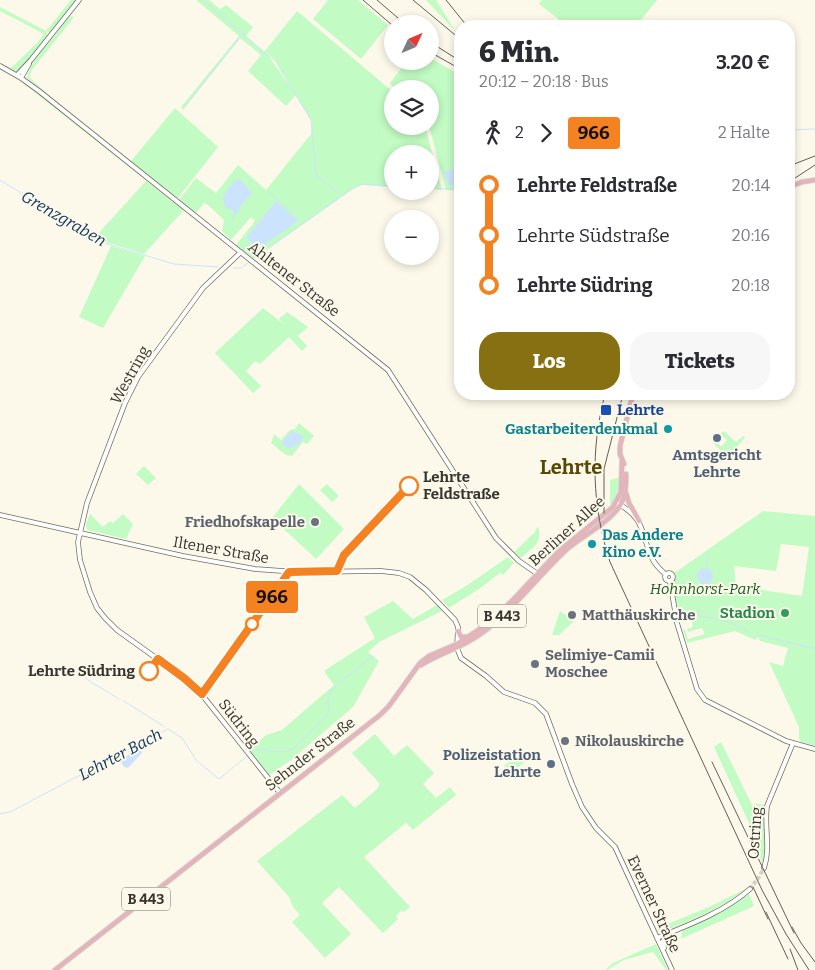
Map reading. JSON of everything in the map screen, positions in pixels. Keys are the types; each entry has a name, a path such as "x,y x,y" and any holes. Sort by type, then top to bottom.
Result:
{"main road":[{"path":"795,184 798,182 815,181"},
{"name":"B 443","path":"619,504 626,489 625,467 622,462 620,446 632,400"},
{"name":"Berliner Allee","path":"457,646 501,611 570,547 610,517 619,504 622,488 622,462"},
{"path":"626,489 628,500 638,521"},
{"name":"Berliner Allee","path":"457,646 489,628 513,605 538,575"},
{"path":"458,631 463,637 473,634"},
{"name":"Sehnder Straße","path":"55,970 380,715 389,706 411,674 424,663 457,646"}],"street":[{"path":"19,77 79,0"},
{"name":"Ahltener Straße","path":"0,66 19,77 388,370 496,538 519,561 538,575"},
{"name":"Westring","path":"80,533 86,503 125,403 138,376 202,288 241,252"},
{"path":"619,504 632,513 638,521 652,559 666,575 666,580 670,581 677,622 698,689 705,700 792,743 815,749"},
{"name":"Iltener Straße","path":"0,515 255,570 289,572 399,572 420,585 443,606 455,620 458,631"},
{"name":"Südring","path":"80,533 78,548 85,577 93,600 104,618 117,630 184,678 198,691 280,793"},
{"path":"457,646 458,631"},
{"name":"Everner Straße","path":"457,646 459,656 502,690 535,703 543,710 582,807 596,828 615,847 672,970"},
{"name":"Ostring","path":"764,868 768,850 766,817 768,804 792,743"},
{"path":"657,938 707,916 750,889"},
{"path":"664,953 663,944 668,934"}],"green space":[{"path":"71,0 78,0 50,33 46,31"},
{"path":"196,0 209,0 220,9 226,5 253,27 246,36 264,52 297,11 384,84 384,135 427,135 430,145 384,145 384,186 362,185 353,189 254,259 236,245 255,221 251,217 231,240 222,231 224,220 209,206 204,203 195,214 178,201 196,178 216,193 238,165 266,190 311,134 312,122 296,95 286,106 248,71 261,55 240,38 183,110 181,107 239,36","holes":["266,52 275,60 295,94"]},
{"path":"328,0 358,0 384,22 384,30 361,59 313,19"},
{"path":"426,0 436,0 454,30"},
{"path":"542,0 657,0 641,20 560,20 539,4"},
{"path":"0,7 46,31 48,37 18,71 0,64 11,68 44,34 0,11"},
{"path":"70,16 74,17 32,70 29,77 52,98 27,78 32,65 62,26 60,28"},
{"path":"439,63 454,72 454,191 446,190 439,164 439,145 434,145 431,135 439,135 439,80 392,80 400,70 439,70"},
{"path":"24,83 35,90 145,177 142,177"},
{"path":"175,108 218,147 178,198 169,193 72,114 131,161"},
{"path":"439,179 442,190 439,190"},
{"path":"146,181 184,210 144,254 95,237"},
{"path":"111,246 145,256 103,328 79,317"},
{"path":"263,308 285,325 279,319 287,312 308,327 297,335 307,346 302,351 289,337 260,364 255,361 246,371 261,386 253,393 215,353"},
{"path":"299,423 314,436 307,444 303,442 292,456 286,455 271,443 274,434 281,440 290,430 295,429"},
{"path":"724,431 736,442 743,436 745,438 727,457 712,442 715,439 721,447 727,440 720,434"},
{"path":"144,466 156,478 148,485 136,474"},
{"path":"621,477 617,495 610,507 610,480"},
{"path":"299,484 344,529 316,559 272,518"},
{"path":"327,484 339,496 332,502 320,490"},
{"name":"Hohnhorst-Park","path":"763,511 815,516 815,746 801,742 799,739 799,727 769,662 783,666 788,648 760,641 758,637 755,640 735,631 687,643 683,630 685,629 688,639 705,634 702,628 688,632 687,629 693,627 690,618 681,621 673,593 675,578 673,574","holes":["781,544 809,547 802,596 736,586 734,566 776,571"]},
{"path":"90,514 103,527 110,521 113,523 123,514 133,524 126,539 87,530 86,524"},
{"path":"538,526 539,537 536,545 521,558 514,552 534,533"},
{"path":"508,557 514,563 503,575 500,573 449,608 442,600 466,586"},
{"path":"393,601 413,619 437,605 442,611 379,642 368,652 379,661 353,707 291,760 268,776 248,751 266,735 282,730 334,685 324,671 375,638 364,617"},
{"path":"560,611 574,621 559,635 552,635"},
{"path":"375,734 394,756 407,745 434,773 423,784 436,798 450,787 456,795 413,830 406,823 364,857 410,907 404,912 402,910 396,916 398,919 383,933 339,887 322,903 351,934 325,958 292,922 300,915 293,907 289,897 257,861 342,795 355,808 377,789 380,784 352,753"},
{"path":"721,742 755,811 759,812 761,809 754,803 764,805 765,849 763,864 753,842 753,832 714,747"},
{"path":"524,751 529,758 511,773 504,766"},
{"path":"747,888 717,908 695,919 661,932 656,929 711,906"},
{"path":"749,894 754,906 681,939 682,931 732,906"},
{"path":"656,944 668,970 666,970 653,952 624,960 606,969 613,963"}],"water":[{"path":"454,168 454,186 447,181 444,172"},
{"path":"236,179 241,180 252,193 239,208 232,220 234,211 226,208 223,200 225,193"},
{"path":"276,201 298,221 258,249 246,238"},
{"path":"292,431 304,436 300,443 289,449 282,442"},
{"path":"702,568 708,568 713,573 711,582 702,584 697,579 697,573"},
{"path":"141,749 142,753 128,768 124,767 121,762 130,754"}],"waterway":[{"path":"203,0 275,61 311,120 316,175 326,183"},
{"path":"184,107 243,34"},
{"name":"Grenzgraben","path":"795,130 815,129"},
{"name":"Grenzgraben","path":"0,180 104,243 174,264 218,267"},
{"path":"327,184 339,194"},
{"name":"Grenzgraben","path":"254,258 352,189 361,184 384,185"},
{"name":"Grenzgraben","path":"439,189 454,190"},
{"path":"268,191 298,219"},
{"name":"Grenzgraben","path":"233,268 241,268 249,262"},
{"path":"706,567 708,557"},
{"name":"Lehrter Bach","path":"698,609 699,616 725,621 750,633"},
{"name":"Lehrter Bach","path":"758,635 815,649"},
{"name":"Lehrter Bach","path":"252,753 257,749 281,752 294,748 329,713 328,697 333,688 373,656"},
{"path":"73,671 119,699"},
{"path":"124,701 165,727"},
{"name":"Lehrter Bach","path":"0,814 10,812 168,729 182,738 197,761 219,779 247,756"}],"tunnel":[{"path":"750,889 764,868"}],"railway":[{"path":"363,0 384,18"},
{"path":"377,0 394,15"},
{"path":"413,0 454,34"},
{"path":"446,0 462,20"},
{"path":"439,48 454,57"},
{"path":"439,57 454,66"},
{"path":"795,164 815,156"},
{"path":"795,178 815,165"},
{"path":"604,400 597,436 595,478 600,520 610,562 762,890 786,934 809,970"},
{"path":"604,513 604,469 621,400"},
{"path":"712,762 794,933"},
{"path":"753,887 768,919"},
{"path":"766,912 788,959"},
{"path":"792,927 815,962"},
{"path":"790,949 798,970"}],"bus line":[{"name":"966","path":"149,671 158,659 202,694 289,572 337,571 344,555 409,486"}],"place":[{"name":"Lehrte","path":"606,410"},
{"name":"Gastarbeiterdenkmal","path":"668,429"},
{"name":"Amtsgericht Lehrte","path":"717,438"},
{"name":"Lehrte Feldstraße","path":"409,486"},
{"name":"Friedhofskapelle","path":"315,522"},
{"name":"Das Andere Kino e.V.","path":"592,544"},
{"name":"Stadion","path":"785,613"},
{"name":"Matthäuskirche","path":"572,615"},
{"name":"Selimiye-Camii Moschee","path":"535,664"},
{"name":"Lehrte Südring","path":"149,671"},
{"name":"Nikolauskirche","path":"565,741"},
{"name":"Polizeistation Lehrte","path":"551,764"}],"district":[{"name":"Lehrte","path":"571,467"}]}
